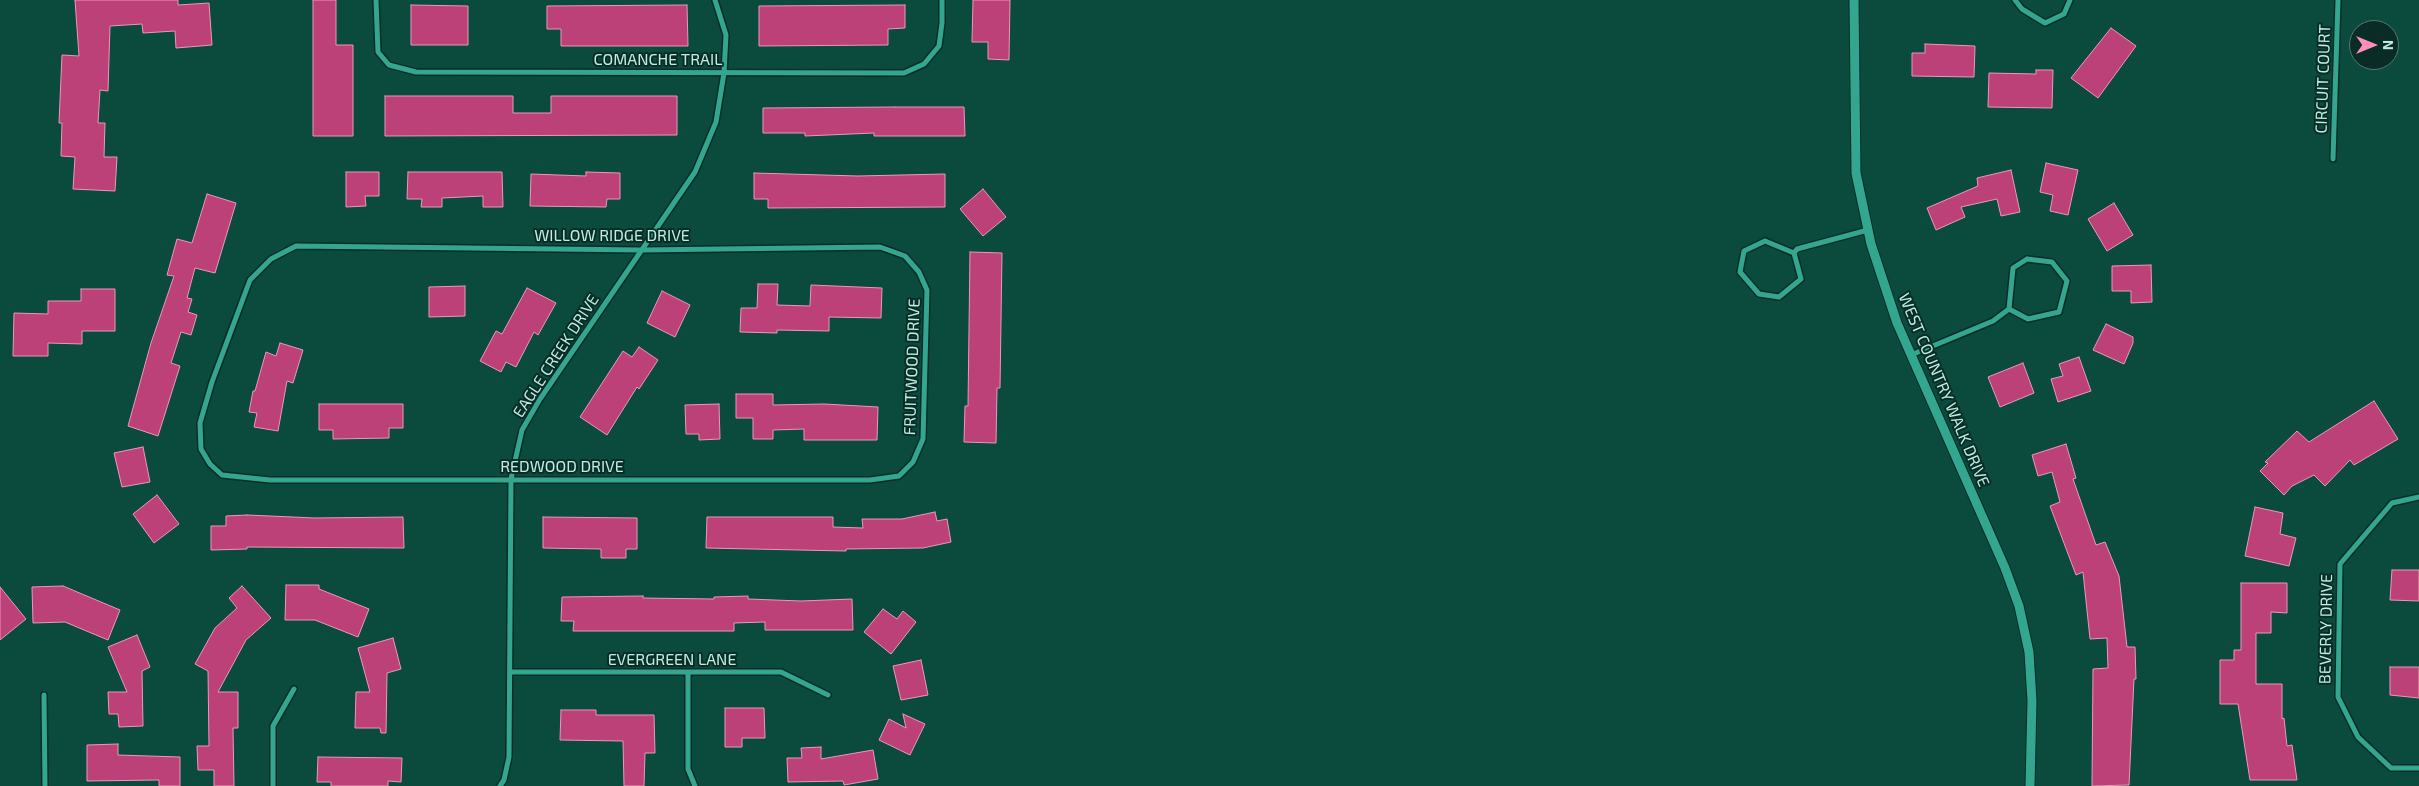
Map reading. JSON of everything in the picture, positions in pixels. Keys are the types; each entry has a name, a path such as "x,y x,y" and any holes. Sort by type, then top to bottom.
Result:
{"street":[{"name":"COMANCHE TRAIL","path":"376,0 378,52 389,65 416,72 904,74 924,64 939,46 942,0"},
{"name":"EAGLE CREEK DRIVE","path":"500,786 504,780 509,757 511,479 522,430 540,399 695,172 716,122 724,73 726,36 715,0"},
{"name":"WEST COUNTRY WALK DRIVE","path":"1854,0 1856,173 1868,230 1897,323 2019,606 2028,652 2032,701 2030,786"},
{"path":"2015,0 2022,9 2045,23 2064,14 2070,0"},
{"name":"CIRCUIT COURT","path":"2333,159 2338,0"},
{"path":"1794,253 1797,249 1868,230"},
{"path":"1765,241 1794,253 1800,279 1779,296 1760,294 1740,272 1744,251 1765,241"},
{"name":"WILLOW RIDGE DRIVE","path":"210,464 201,448 200,423 212,382 250,280 271,258 296,246 642,250 880,247 905,256 920,272"},
{"path":"1911,355 1993,321 2009,309 2013,268 2027,259 2052,262 2067,281 2059,312 2028,319 2009,309"},
{"name":"FRUITWOOD DRIVE","path":"913,462 923,439 927,290 920,272"},
{"name":"REDWOOD DRIVE","path":"210,464 222,475 270,480 870,480 899,476 913,462"},
{"name":"BEVERLY DRIVE","path":"2419,497 2392,503 2340,564 2338,697 2358,737 2390,768 2419,768"},
{"name":"EVERGREEN LANE","path":"511,672 781,672 828,696"},
{"path":"688,672 688,769 695,786"},
{"path":"273,786 273,726 294,689"},
{"path":"44,695 44,786"}],"building":[{"path":"75,0 178,0 178,5 209,3 212,45 176,48 175,31 143,33 142,24 110,26 108,91 100,90 98,123 105,123 104,157 117,157 115,191 73,189 75,157 61,156 62,123 59,123 62,55 79,56"},
{"path":"313,0 336,0 336,45 353,45 353,136 313,136"},
{"path":"973,0 1010,0 1009,60 988,59 988,42 972,42"},
{"path":"411,5 468,6 468,45 411,45"},
{"path":"687,5 688,46 561,46 561,29 547,29 547,6"},
{"path":"905,5 905,28 888,29 888,45 759,46 759,6"},
{"path":"2111,28 2136,46 2098,98 2071,78"},
{"path":"1925,44 1975,46 1974,77 1912,76 1912,53 1925,53"},
{"path":"2036,70 2053,70 2052,108 1988,107 1989,73 2036,74"},
{"path":"385,96 513,96 513,113 551,113 551,96 677,96 677,135 385,136"},
{"path":"964,107 965,136 874,136 874,133 805,136 805,133 763,133 763,108"},
{"path":"2046,163 2078,170 2068,215 2050,211 2053,195 2040,192"},
{"path":"2011,170 2020,212 2001,216 1997,199 1961,207 1965,217 1936,230 1927,208 1978,186 1977,178"},
{"path":"346,172 379,172 379,196 365,196 366,206 346,207"},
{"path":"408,172 502,172 503,207 483,207 483,196 442,198 442,207 421,207 422,199 407,199"},
{"path":"586,172 620,173 620,199 607,199 606,207 530,206 531,174 586,176"},
{"path":"754,173 858,176 945,174 945,207 768,208 768,199 754,199"},
{"path":"983,189 1006,217 983,236 960,209"},
{"path":"207,194 236,203 215,273 195,268 187,298 192,299 188,312 197,315 191,335 181,332 171,363 180,366 158,436 128,426 151,343 174,276 167,275 177,239 192,243"},
{"path":"2114,203 2133,235 2107,251 2088,219"},
{"path":"970,252 1002,253 1000,388 997,388 996,443 964,442 965,406 968,406"},
{"path":"2151,265 2152,302 2131,303 2131,291 2112,291 2112,266"},
{"path":"758,284 778,284 777,305 810,306 811,285 882,288 881,318 829,317 829,331 777,330 777,333 740,332 741,308 757,308"},
{"path":"465,286 465,316 429,317 429,287"},
{"path":"527,288 556,303 538,335 534,332 516,367 506,362 501,372 480,361 496,331 502,334"},
{"path":"81,289 115,289 115,331 82,331 82,344 48,343 48,356 13,356 14,313 48,314 48,301 81,301"},
{"path":"662,291 690,305 675,337 647,323"},
{"path":"2106,324 2133,337 2133,343 2124,364 2093,350"},
{"path":"280,343 303,350 293,383 287,381 278,431 254,427 257,413 249,412 253,391 255,391 266,352 276,356"},
{"path":"639,347 658,360 639,389 637,387 607,435 580,417 623,351 632,357"},
{"path":"2079,357 2091,391 2058,402 2051,379 2063,376 2059,364"},
{"path":"2023,363 2034,393 2000,407 1988,377"},
{"path":"736,394 773,394 773,405 824,404 878,407 877,440 804,440 804,429 773,430 773,439 753,439 753,418 736,418"},
{"path":"2374,401 2398,439 2354,465 2350,460 2325,486 2314,475 2292,486 2284,495 2260,471 2268,463 2265,462 2297,431 2309,442"},
{"path":"319,404 403,404 403,428 389,428 389,438 333,439 333,430 319,430"},
{"path":"719,404 720,439 699,440 699,434 686,434 685,405"},
{"path":"2066,444 2076,478 2073,479 2096,545 2105,542 2119,576 2127,647 2135,647 2136,679 2134,679 2129,785 2092,786 2093,669 2108,668 2107,638 2090,639 2083,572 2076,575 2050,506 2060,502 2052,472 2038,476 2032,455"},
{"path":"143,447 150,482 122,487 114,453"},
{"path":"157,495 179,524 154,543 133,514"},
{"path":"2255,507 2283,513 2280,534 2296,538 2289,566 2245,556"},
{"path":"935,512 937,521 947,519 951,542 923,548 846,549 846,551 706,548 707,517 833,517 833,527 863,528 862,519 902,519"},
{"path":"226,516 315,518 403,517 404,548 247,547 247,549 211,550 211,526 226,526"},
{"path":"543,517 637,518 637,549 626,549 626,558 601,558 601,549 543,548"},
{"path":"2392,570 2419,570 2419,601 2390,600"},
{"path":"2241,583 2287,583 2287,613 2271,612 2271,633 2256,633 2256,684 2282,684 2282,719 2284,718 2287,746 2292,745 2297,780 2250,780 2238,704 2220,704 2220,660 2234,660 2234,650 2241,650"},
{"path":"286,585 319,585 319,589 369,609 358,637 315,620 285,620"},
{"path":"63,586 120,610 108,640 65,622 33,623 32,587"},
{"path":"242,586 271,618 246,640 218,692 238,692 238,728 233,728 234,786 214,786 214,770 198,770 197,746 209,746 208,671 195,664 215,628 237,608 229,598"},
{"path":"0,587 26,619 0,640"},
{"path":"643,596 643,598 714,599 714,597 748,596 748,599 801,601 852,599 853,630 765,630 765,622 734,623 734,631 573,631 574,621 561,621 562,597"},
{"path":"883,609 897,619 903,611 916,622 891,654 864,632"},
{"path":"137,635 150,667 142,671 143,726 119,727 118,714 109,714 108,692 127,692 108,647"},
{"path":"393,638 401,669 387,673 386,733 381,733 380,728 355,728 356,692 370,692 358,648"},
{"path":"921,660 928,695 901,700 893,666"},
{"path":"2390,667 2419,667 2419,698 2390,695"},
{"path":"725,708 764,708 765,738 742,738 742,747 725,747"},
{"path":"561,710 596,710 596,715 654,715 655,753 645,753 644,786 624,786 623,741 560,740"},
{"path":"903,714 925,724 910,755 879,740 889,719 906,728"},
{"path":"118,744 118,755 180,757 180,786 159,786 159,780 87,781 87,745"},
{"path":"821,747 821,759 873,750 878,779 844,785 843,781 788,782 787,758 802,758 801,748"},
{"path":"318,757 402,758 401,782 388,781 388,786 331,786 331,782 317,782"}]}
